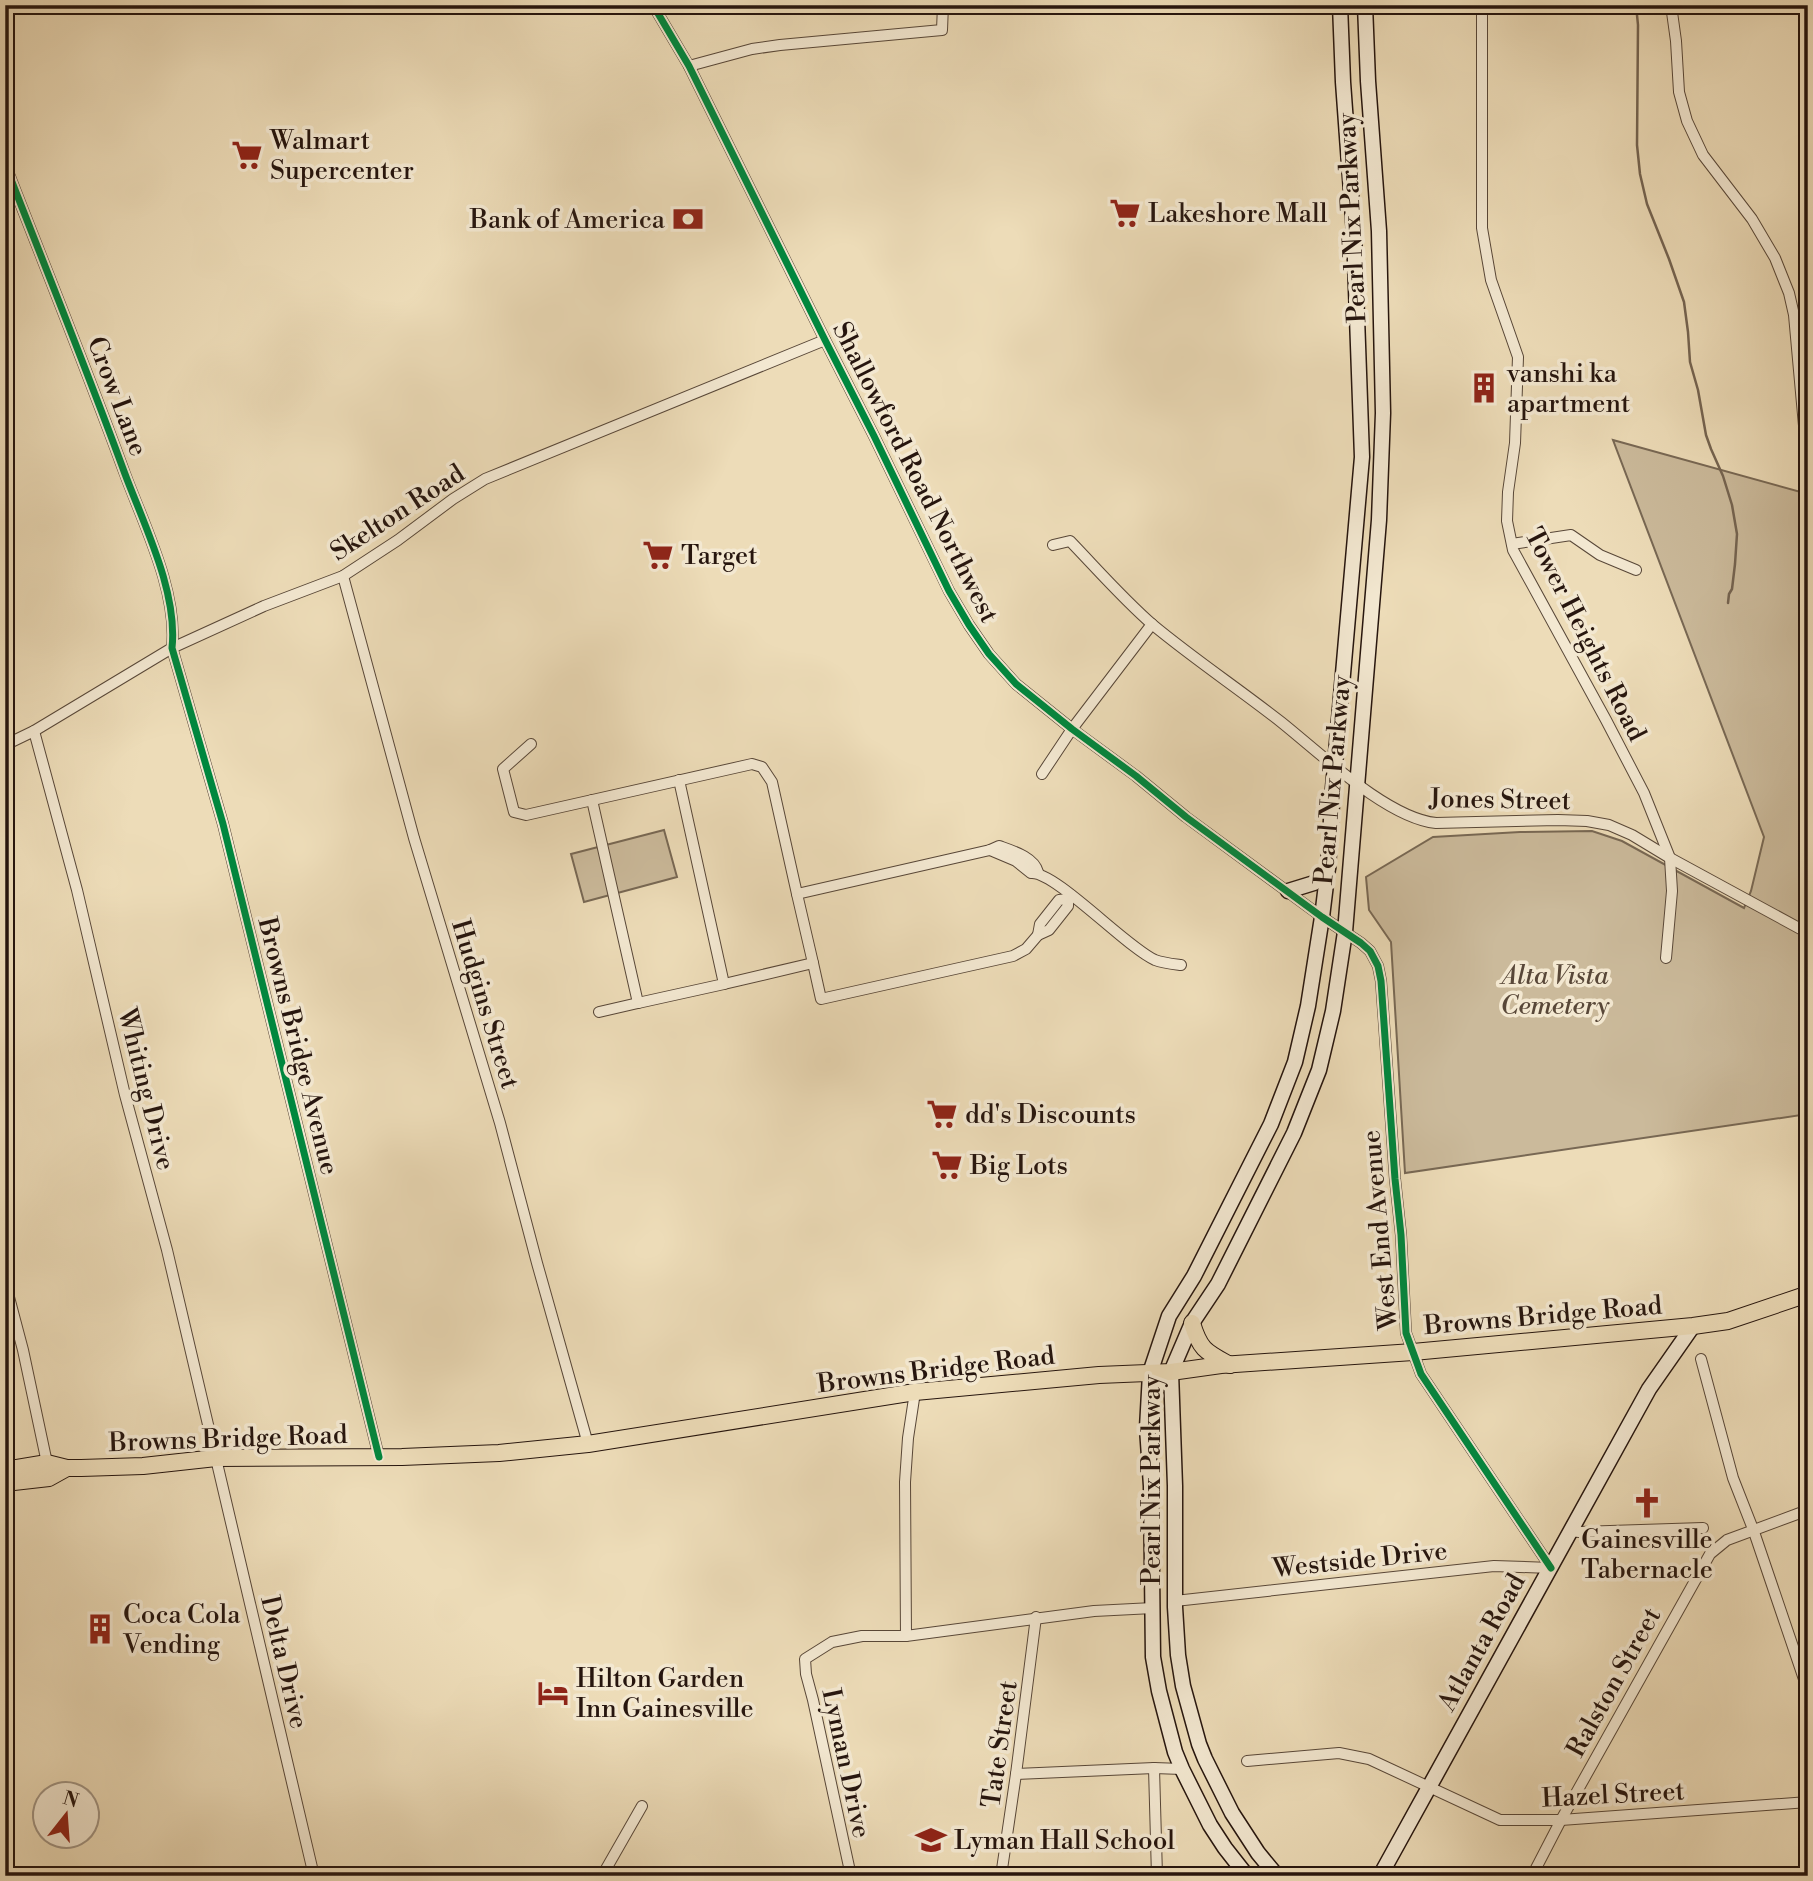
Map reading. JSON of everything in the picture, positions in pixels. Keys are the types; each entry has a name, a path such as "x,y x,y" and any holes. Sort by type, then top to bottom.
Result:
{"main road":[{"name":"Pearl Nix Parkway","path":"1247,1876 1210,1825 1182,1769 1159,1691 1153,1657 1151,1486 1147,1427 1150,1374 1169,1316 1194,1276 1271,1124 1295,1062 1308,1006 1322,916 1362,457 1354,233 1340,5"},
{"name":"Pearl Nix Parkway","path":"1277,1876 1232,1813 1199,1744 1183,1686 1174,1601 1175,1486 1171,1372 1192,1323 1218,1284 1294,1133 1319,1070 1333,1011 1345,932 1379,520 1382,413 1379,231 1364,5"},
{"path":"1288,891 1314,883 1328,868"},
{"name":"Browns Bridge Road","path":"5,1469 47,1463 67,1468 143,1466 216,1458 499,1453 588,1444 915,1392 1099,1375 1150,1374 1230,1365 1413,1352 1693,1326 1728,1321 1808,1294"},
{"path":"1192,1323 1204,1349 1230,1365"},
{"name":"Atlanta Road","path":"1380,1876 1551,1568 1574,1532 1649,1389 1693,1326"},
{"name":"Browns Bridge Road","path":"5,1483 49,1478 67,1468"}],"street":[{"name":"Shallowford Road Northwest","path":"653,5 689,66 949,592 989,654 1016,684 1072,730 1322,916"},
{"path":"689,66 779,45 942,30 943,5"},
{"name":"Tower Heights Road","path":"1482,5 1482,228 1491,280 1518,357 1515,443 1507,521 1513,550 1644,793 1670,858 1672,891 1666,958"},
{"path":"1671,5 1679,92 1687,121 1703,155 1752,219 1775,258 1790,293 1808,470"},
{"name":"Crow Lane","path":"5,164 164,578 173,619 172,648"},
{"name":"Skelton Road","path":"5,745 34,731 172,648 264,606 343,576 485,479 825,340"},
{"path":"1512,544 1571,535 1600,555 1636,570"},
{"name":"Jones Street","path":"1053,545 1070,541 1152,624 1278,720 1357,785 1392,807 1421,821 1436,823 1532,820 1587,821 1609,825 1808,933"},
{"name":"Hudgins Street","path":"343,576 414,838 500,1123 588,1444"},
{"path":"1042,774 1152,624"},
{"name":"Browns Bridge Avenue","path":"172,648 223,824 379,1457"},
{"name":"Whiting Drive","path":"34,731 77,890 125,1095 167,1250 216,1458"},
{"path":"531,744 503,769 514,811 526,814 752,764 762,767 772,782 821,999 1013,956 1026,949 1038,935 1040,924 1053,916 1059,900 1070,897"},
{"path":"679,780 724,984"},
{"path":"592,800 638,1003"},
{"path":"797,894 999,846 1036,866 1038,872 1143,953 1157,961 1181,965"},
{"name":"West End Avenue","path":"1322,916 1370,951 1378,966 1401,1235 1406,1333 1421,1374 1551,1568"},
{"path":"599,1012 813,963"},
{"path":"5,1282 23,1350 47,1463"},
{"path":"1701,1359 1733,1478 1808,1690"},
{"path":"915,1392 905,1482 906,1636 1094,1611 1153,1608"},
{"name":"Delta Drive","path":"216,1458 314,1876"},
{"name":"Ralston Street","path":"1532,1876 1710,1554 1727,1540 1808,1510"},
{"path":"1574,1532 1703,1528"},
{"name":"Westside Drive","path":"1174,1601 1494,1566 1551,1568"},
{"name":"Tate Street","path":"1002,1876 1036,1618"},
{"name":"Lyman Drive","path":"851,1876 806,1674 805,1659 832,1642 862,1636 906,1636"},
{"name":"Hazel Street","path":"1247,1761 1339,1753 1369,1759 1500,1820 1561,1820 1808,1802"},
{"path":"1154,1768 1157,1876"},
{"path":"1016,1774 1182,1769"},
{"path":"602,1876 642,1806"}],"green space":[{"name":"Alta Vista Cemetery","path":"1613,440 1808,494 1808,1114 1405,1173 1391,942 1369,910 1366,877 1433,837 1592,831 1622,841 1744,908 1751,891 1764,837"},
{"path":"664,830 677,877 584,902 571,854"}],"waterway":[{"path":"1636,5 1637,145 1640,174 1647,204 1684,302 1690,362 1706,435 1732,505 1737,534 1732,589 1728,603"}],"cycle path":[{"path":"653,5 689,66 949,591 989,654 1016,684 1072,729 1186,817 1370,951 1378,966 1381,981 1406,1333 1421,1374 1551,1568"},
{"path":"5,164 165,582 170,604 172,648 223,824 379,1457"}],"place":[{"name":"Walmart Supercenter","path":"247,155"},
{"name":"Lakeshore Mall","path":"1125,213"},
{"name":"Bank of America","path":"688,219"},
{"name":"vanshi ka apartment","path":"1484,388"},
{"name":"Target","path":"658,555"},
{"name":"dd's Discounts","path":"942,1114"},
{"name":"Big Lots","path":"947,1165"},
{"name":"Gainesville Tabernacle","path":"1647,1503"},
{"name":"Coca Cola Vending","path":"100,1629"},
{"name":"Hilton Garden Inn Gainesville","path":"553,1693"},
{"name":"Lyman Hall School","path":"931,1840"}]}
